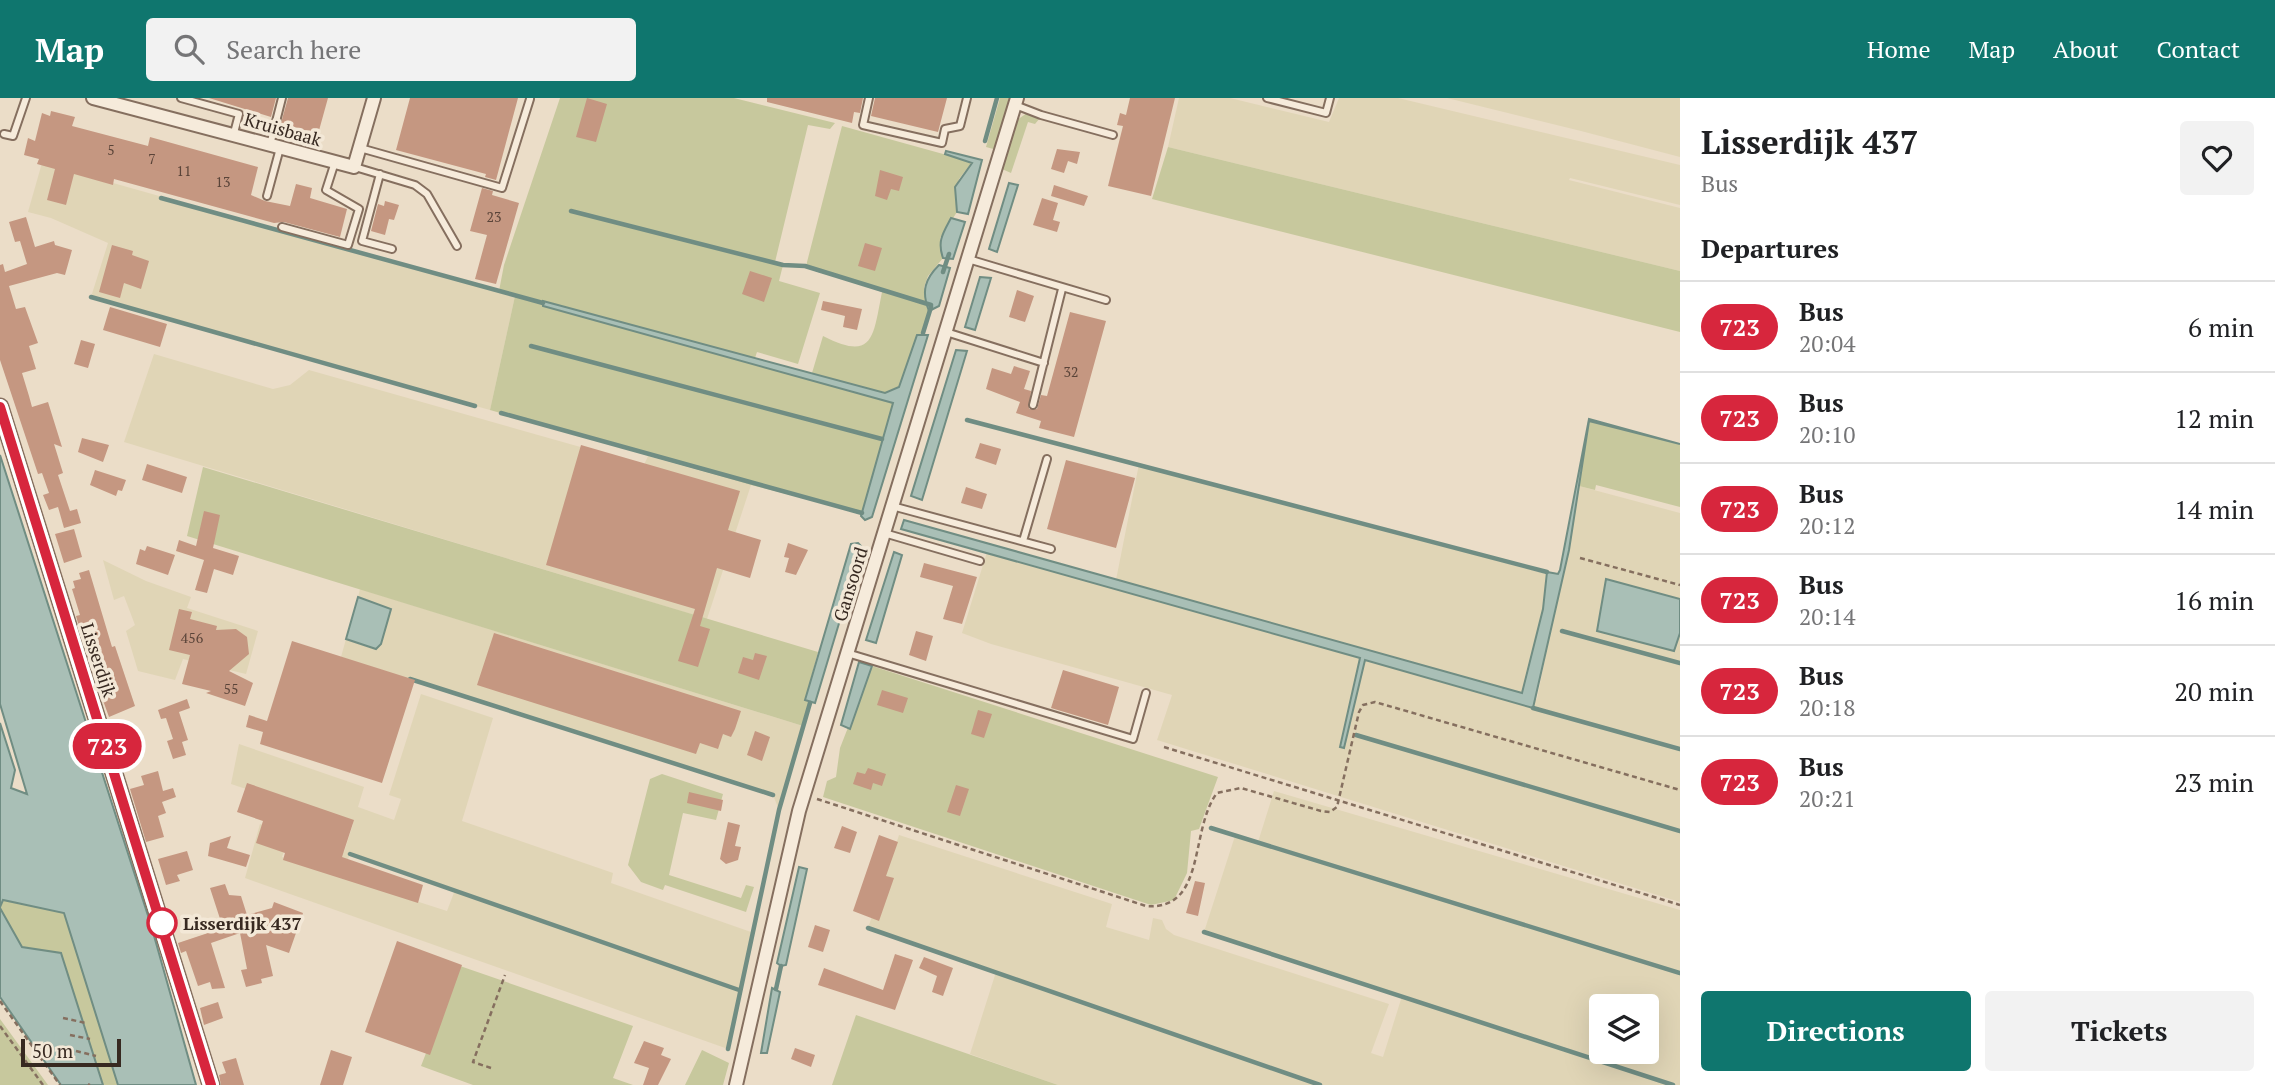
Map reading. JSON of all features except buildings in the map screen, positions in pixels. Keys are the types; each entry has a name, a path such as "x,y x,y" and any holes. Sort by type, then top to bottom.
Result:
{"street":[{"name":"Kruisbaak","path":"93,98 354,167"},
{"path":"354,167 374,98"},
{"name":"Gansoord","path":"736,1085 804,795 1016,101"},
{"name":"Lisserdijk","path":"0,407 211,1085"}],"lane":[{"path":"4,134 13,136 26,98"},
{"path":"181,98 239,114 234,134"},
{"path":"267,196 282,98"},
{"path":"869,98 863,125 942,143 946,129 960,127 967,98"},
{"path":"1268,98 1326,113 1330,98"},
{"path":"360,148 502,188 530,99"},
{"path":"1016,101 1112,135"},
{"path":"282,227 348,245 359,209 326,190 335,162"},
{"path":"354,167 415,185 427,194 457,246"},
{"path":"380,174 362,241 392,249"},
{"path":"968,259 1105,300"},
{"path":"1033,405 1062,289"},
{"path":"946,332 1044,363"},
{"path":"1023,541 1047,459"},
{"path":"892,506 1051,549"},
{"path":"884,533 980,561"},
{"path":"847,653 1133,738 1146,694"}],"path":[{"path":"1580,558 1680,585"},
{"path":"804,795 1146,906 1161,907 1174,903 1188,885 1205,818 1217,793 1241,788 1321,811 1330,812 1337,807 1359,712 1363,705 1375,702 1680,790"},
{"path":"1164,747 1680,905"},
{"path":"491,1068 473,1062 505,975"},
{"path":"0,1001 60,1085"},
{"path":"63,1018 86,1023"},
{"path":"0,1026 43,1085"},
{"path":"70,1035 90,1040"},
{"path":"76,1051 96,1056"}],"shaded area":[{"path":"1179,98 1230,98 1329,122 1339,98 1398,98 1680,165 1680,205 1570,178 1569,180 1680,208 1680,271 1168,147"},
{"path":"1447,98 1680,98 1680,157 1581,131"},
{"path":"946,151 982,160 968,214 957,212 955,187 972,163 945,154"},
{"path":"42,163 515,296 490,410 91,297 108,243 51,218 28,212"},
{"path":"1009,183 1018,185 997,252 989,249"},
{"path":"951,218 965,222 953,259 943,258 941,247 943,233"},
{"path":"939,265 950,268 939,306 929,311 925,297 926,286 930,275"},
{"path":"980,277 991,278 975,330 965,327"},
{"path":"543,301 885,393 899,387 917,335 928,335 872,517 865,520 861,516 893,403 543,306"},
{"path":"956,350 967,351 922,500 911,496"},
{"path":"154,354 273,389 290,385 309,370 644,465 648,456 751,485 707,619 124,442"},
{"path":"1589,419 1680,444 1589,421 1569,550 1533,708 1365,660 1344,748 1340,747 1360,658 901,529 904,520 1522,693 1543,609 1547,572 1558,574 1560,570"},
{"path":"0,455 151,925 196,1085 118,1085 64,913 3,900 0,907 0,723 15,770 11,788 27,794 0,704"},
{"path":"1139,464 1546,574 1543,609 1522,694 1116,580"},
{"path":"1579,486 1680,513 1680,599 1606,579 1674,650 1680,633 1680,902 1157,740 1172,695 991,644 962,633 987,552 1361,658 1340,746 1344,747 1365,660 1537,699"},
{"path":"858,543 862,547 815,703 805,700 851,544"},
{"path":"894,552 902,555 876,643 866,640"},
{"path":"103,560 146,581 191,597 187,608 258,631 246,674 183,659 175,680 138,671 126,631 135,625 124,596 114,600"},
{"path":"1606,579 1680,599 1680,633 1674,651 1597,631"},
{"path":"360,589 803,726 779,810 773,795 341,657 346,639 373,649 391,609 358,597"},
{"path":"358,597 391,609 381,644 376,649 346,639"},
{"path":"859,662 872,666 850,729 841,725"},
{"path":"421,694 493,718 462,821 613,873 611,883 751,932 728,1049 245,878 260,824 290,834 282,857 300,864 344,852 353,824 231,784 239,744 364,787 358,807 394,820 401,799 389,795","holes":["350,854 455,890 447,911 341,877"]},
{"path":"1274,791 1680,910 1680,1085 1058,1085 970,1054 996,972 868,928 899,835 1112,904 1106,927 1149,940 1153,918 1162,920 1166,929 1174,935 1389,1004 1371,1053 1383,1057 1402,996 1204,932 1235,836 1258,842"},
{"path":"799,867 807,869 786,965 781,966 777,963"},
{"path":"0,908 22,947 61,953 103,1085 61,1085 0,997"},
{"path":"772,988 780,992 767,1053 761,1053"}],"green space":[{"path":"560,98 734,98 835,123 830,129 808,125 775,262 783,265 779,281 820,293 798,364 757,352 755,358 544,301 543,306 893,403 862,513 751,485 490,410 515,296 499,291 504,265"},
{"path":"1000,98 1009,98 997,150 986,147"},
{"path":"1027,113 1040,118 1035,124 1028,122 1011,173 1002,169 1017,120"},
{"path":"842,126 972,162 959,179 955,195 957,212 940,238 943,258 928,276 924,287 929,311 923,333 917,335 899,388 885,393 812,373 823,336 852,346 868,341 873,333 882,292 806,266"},
{"path":"1168,147 1680,271 1680,332 1152,199"},
{"path":"1588,421 1680,444 1680,507 1596,485 1595,490 1579,486"},
{"path":"203,467 818,652 805,700 810,703 803,726 187,536"},
{"path":"872,666 1218,777 1199,829 1191,831 1187,873 1174,900 1151,905 823,797 827,781 836,777 840,748"},
{"path":"662,774 723,794 716,820 683,813 669,875 741,898 746,885 754,887 746,912 665,885 663,890 641,882 628,865 650,779"},
{"path":"2,900 64,913 118,1085 103,1085 61,954 22,947 0,908"},
{"path":"460,966 633,1026 613,1078 633,1085 473,1085 421,1066"},
{"path":"856,1015 1058,1085 832,1085"},
{"path":"0,1019 48,1085 0,1085"},
{"path":"702,1050 729,1063 723,1085 685,1085"}],"waterway":[{"path":"985,141 997,98"},
{"path":"161,198 543,303"},
{"path":"571,211 783,265 805,266 931,305"},
{"path":"943,272 949,254"},
{"path":"91,297 475,406"},
{"path":"923,333 931,307"},
{"path":"531,346 882,439"},
{"path":"501,413 862,513"},
{"path":"967,420 1547,572"},
{"path":"1562,631 1680,663"},
{"path":"410,679 773,795"},
{"path":"728,1049 779,810 810,703"},
{"path":"1533,708 1680,749"},
{"path":"1356,735 1680,831"},
{"path":"1211,828 1680,973"},
{"path":"350,854 739,990"},
{"path":"868,928 1320,1085"},
{"path":"1204,932 1673,1085"},
{"path":"776,989 781,966"}],"bus line":[{"name":"723","path":"0,407 211,1085"}],"place":[{"name":"Lisserdijk 437","path":"162,923"}]}
